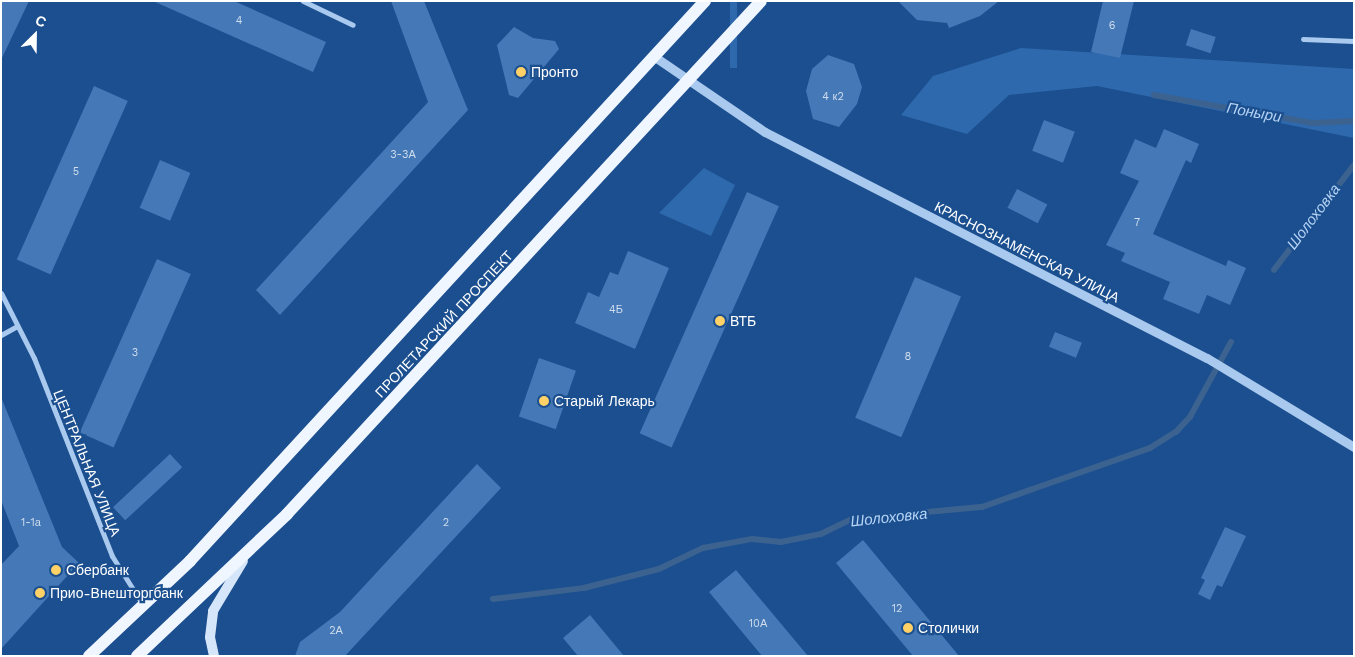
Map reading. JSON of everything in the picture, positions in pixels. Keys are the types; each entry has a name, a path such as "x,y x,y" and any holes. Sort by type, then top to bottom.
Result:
{"main road":[{"name":"ПРОЛЕТАРСКИЙ ПРОСПЕКТ","path":"89,656 143,605 264,482 705,1"},
{"name":"ПРОЛЕТАРСКИЙ ПРОСПЕКТ","path":"137,656 250,552 688,83 761,1"},
{"path":"214,656 210,637 213,611 250,552"}],"street":[{"path":"303,1 353,25"},
{"path":"1303,39 1354,41"},
{"name":"КРАСНОЗНАМЕНСКАЯ УЛИЦА","path":"655,57 688,83 842,174 1207,358 1354,447"},
{"name":"ЦЕНТРАЛЬНАЯ УЛИЦА","path":"1,293 17,326 118,570 143,605"},
{"path":"1,335 17,326"}],"shaded area":[{"path":"730,1 737,1 737,68 730,68"},
{"path":"1021,48 1354,69 1354,138 1097,86 1009,95 967,134 901,115 933,76"},
{"path":"704,168 735,185 711,236 659,213"}],"building":[{"path":"1,1 29,1 1,60"},
{"path":"153,1 234,1 326,42 313,72"},
{"path":"391,1 424,1 468,110 280,315 256,290 428,102"},
{"path":"898,1 999,1 980,16 949,28 947,23 917,20"},
{"path":"1103,1 1134,1 1120,58 1091,52"},
{"name":"Пронто","path":"514,27 533,38 555,41 559,49 518,98 509,95 497,45"},
{"path":"1191,29 1216,37 1210,53 1186,45"},
{"path":"828,55 854,64 862,87 857,104 839,127 813,119 806,91 812,69"},
{"path":"94,86 128,101 51,275 17,260"},
{"path":"1044,120 1075,132 1063,163 1032,151"},
{"path":"1164,129 1199,144 1191,163 1186,160 1153,234 1226,266 1228,260 1246,268 1230,305 1207,295 1199,314 1163,299 1170,282 1121,261 1125,253 1106,245 1139,181 1120,173 1135,139 1156,148"},
{"path":"160,160 190,173 170,221 140,208"},
{"path":"1017,189 1047,204 1038,223 1007,208"},
{"path":"747,192 779,206 672,447 640,433"},
{"path":"628,251 669,268 635,349 575,323 588,292 599,297 610,272 618,275"},
{"path":"157,259 191,274 114,448 80,433"},
{"path":"915,277 961,297 901,437 855,418"},
{"path":"1055,332 1082,343 1076,358 1049,347"},
{"path":"539,358 576,371 556,429 519,417"},
{"path":"1,397 62,547 79,563 1,649 1,565 19,546 1,500"},
{"path":"170,454 182,467 125,520 113,507"},
{"path":"477,464 501,488 345,656 295,656 300,642 340,612"},
{"path":"1225,527 1246,536 1222,587 1217,585 1210,600 1198,594 1205,580 1201,578"},
{"path":"863,540 959,656 913,656 836,563"},
{"path":"736,570 808,656 762,656 709,592"},
{"path":"590,615 624,656 578,656 563,638"}],"waterway":[{"name":"Поныри","path":"1154,95 1312,123 1354,121"},
{"name":"Шолоховка","path":"1274,270 1354,165"},
{"name":"Шолоховка","path":"493,599 584,588 659,569 703,548 752,539 781,542 821,534 852,519 982,507 1150,448 1176,432 1190,417 1231,342"}],"place":[{"name":"Пронто","path":"521,72"},
{"name":"ВТБ","path":"720,321"},
{"name":"Старый Лекарь","path":"544,401"},
{"name":"Сбербанк","path":"56,570"},
{"name":"Прио-Внешторгбанк","path":"40,593"},
{"name":"Столички","path":"908,628"}]}
